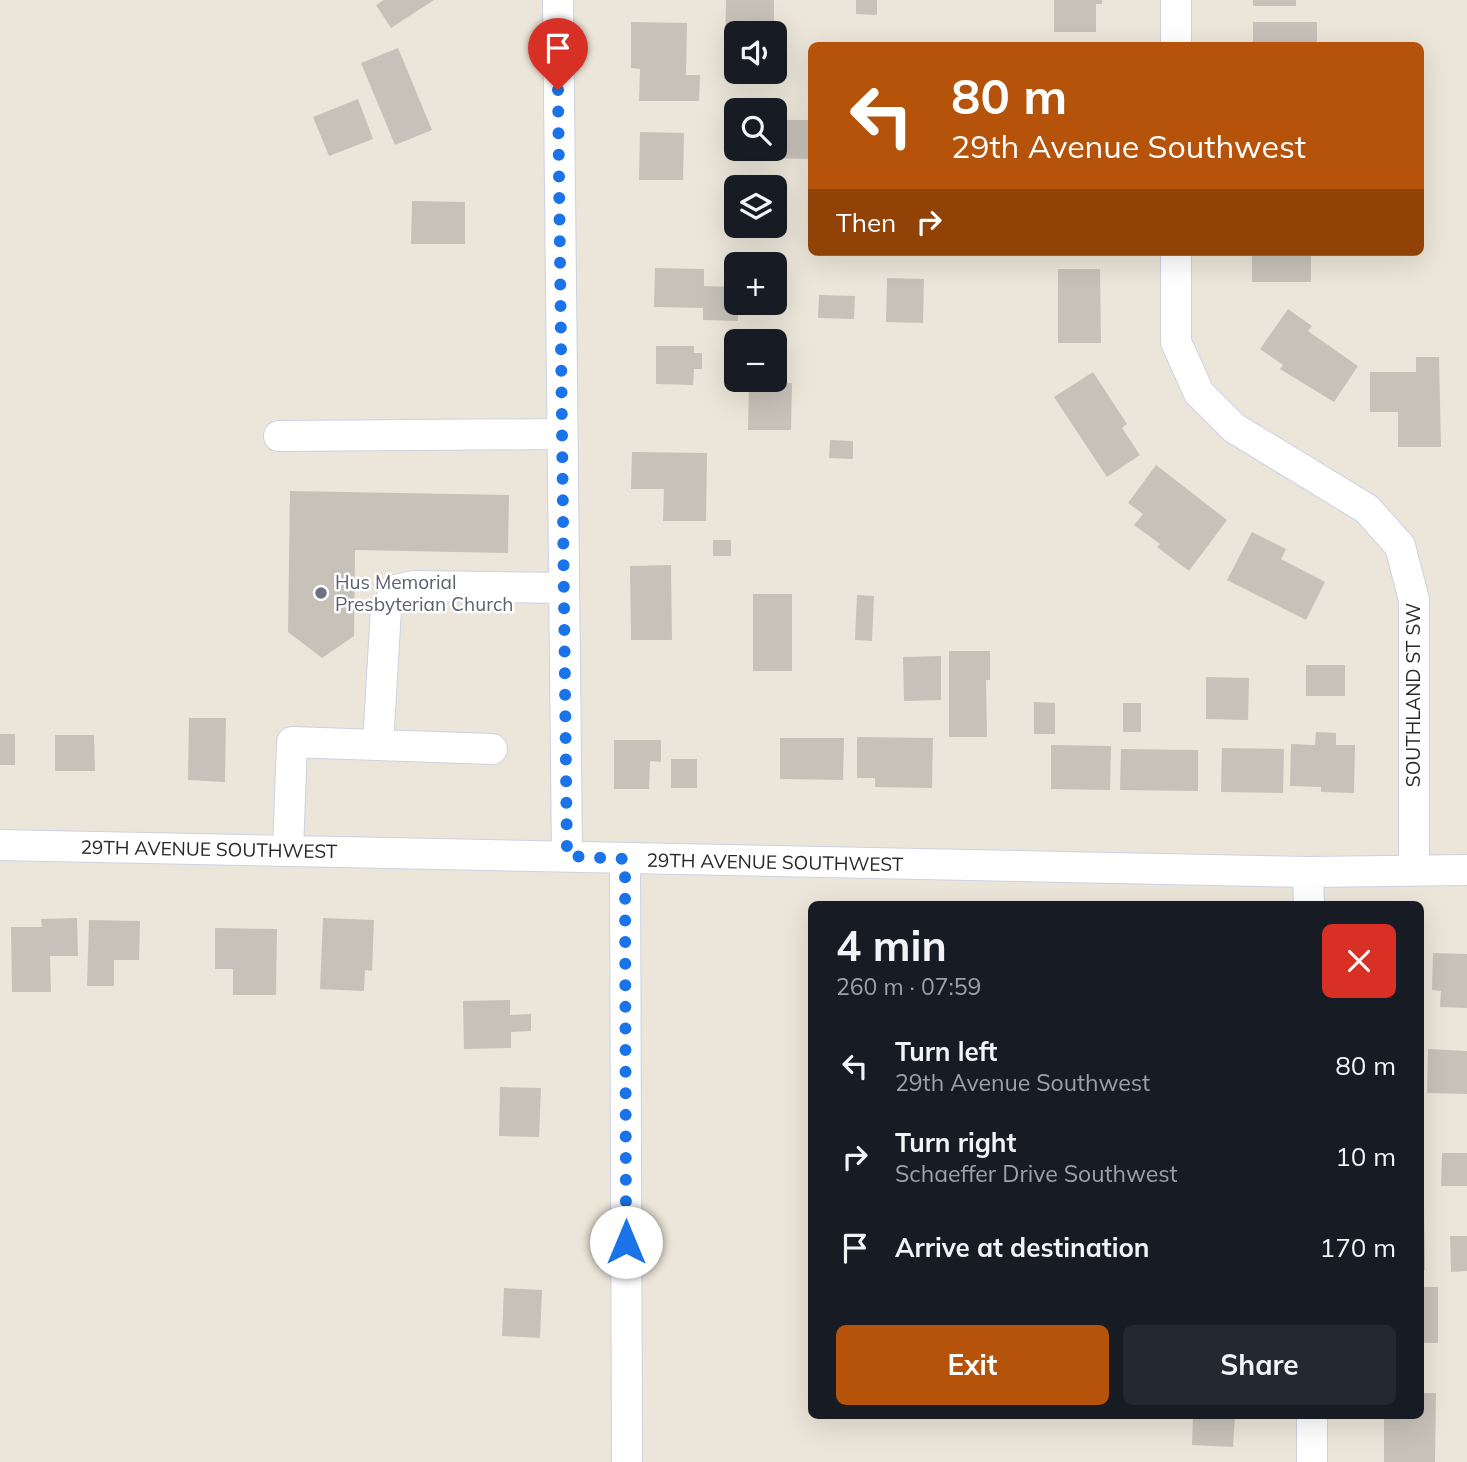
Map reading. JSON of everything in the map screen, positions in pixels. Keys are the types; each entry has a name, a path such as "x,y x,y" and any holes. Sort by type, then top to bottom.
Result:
{"street":[{"path":"1176,0 1176,42"},
{"path":"553,4 567,856"},
{"name":"SOUTHLAND ST SW","path":"1176,256 1176,342 1199,393 1234,428 1367,509 1400,546 1414,600 1414,869"},
{"path":"279,436 562,434"},
{"path":"378,745 386,609 396,590 414,586 564,588"},
{"path":"288,851 292,742 492,749"},
{"name":"29TH AVENUE SOUTHWEST","path":"0,845 1308,872 1467,870"},
{"path":"625,859 627,1462"},
{"path":"1308,872 1309,901"},
{"path":"1312,1419 1312,1462"}],"building":[{"path":"384,0 434,0 391,28 376,5"},
{"path":"726,0 774,0 774,21 726,21"},
{"path":"856,0 877,0 877,15 856,14"},
{"path":"1054,0 1102,0 1102,4 1096,4 1096,32 1054,32"},
{"path":"1253,0 1296,0 1296,6 1253,6"},
{"path":"631,22 687,23 686,75 700,75 699,101 639,101 640,69 631,68"},
{"path":"1253,22 1317,22 1317,42 1253,42"},
{"path":"398,48 432,130 395,145 361,63"},
{"path":"358,99 373,139 329,156 313,117"},
{"path":"787,120 808,120 808,159 787,158"},
{"path":"640,132 684,133 683,180 639,180"},
{"path":"412,201 465,202 465,244 411,244"},
{"path":"1252,256 1311,256 1311,282 1252,282"},
{"path":"655,268 704,269 704,286 724,287 724,315 738,315 738,321 703,320 703,308 654,307"},
{"path":"1058,269 1100,269 1101,343 1058,343"},
{"path":"887,278 924,279 923,323 886,322"},
{"path":"819,295 855,296 854,319 818,318"},
{"path":"1288,309 1312,326 1308,331 1358,366 1334,402 1280,369 1283,365 1260,349"},
{"path":"656,346 694,346 694,353 702,353 702,369 694,369 693,385 656,384"},
{"path":"1416,357 1439,357 1441,447 1398,447 1398,412 1370,412 1370,372 1416,372"},
{"path":"1093,372 1127,424 1122,428 1140,455 1107,477 1054,397"},
{"path":"787,383 792,383 791,430 748,430 749,392 787,392"},
{"path":"830,440 853,441 853,459 829,458"},
{"path":"632,452 707,453 706,521 663,521 664,489 631,489"},
{"path":"1156,465 1227,520 1189,571 1157,547 1160,544 1134,525 1143,514 1128,503"},
{"name":"Hus Memorial Presbyterian Church","path":"290,491 509,495 508,553 355,550 354,636 322,658 288,632"},
{"path":"1252,532 1286,549 1281,559 1325,582 1306,620 1227,580"},
{"path":"713,540 731,540 731,556 713,556"},
{"path":"671,565 672,640 631,640 630,566"},
{"path":"753,594 792,594 792,671 753,671"},
{"path":"857,595 874,596 872,641 855,640"},
{"path":"949,651 990,651 990,680 986,680 987,737 949,737"},
{"path":"941,656 941,700 904,701 903,657"},
{"path":"1306,665 1345,665 1345,696 1306,696"},
{"path":"1206,677 1249,678 1248,720 1206,719"},
{"path":"1034,702 1055,703 1055,734 1034,734"},
{"path":"1123,703 1141,703 1141,732 1123,732"},
{"path":"189,718 226,718 225,782 188,780"},
{"path":"1316,732 1336,733 1336,745 1355,745 1354,793 1321,792 1321,787 1290,786 1291,744 1315,745"},
{"path":"0,734 15,734 15,765 0,765"},
{"path":"55,735 94,735 95,771 55,771"},
{"path":"857,737 933,738 932,788 875,787 875,778 857,778"},
{"path":"780,738 844,738 843,780 780,779"},
{"path":"614,740 661,740 661,762 650,761 649,789 614,789"},
{"path":"1051,745 1111,746 1110,790 1051,789"},
{"path":"1222,748 1284,749 1283,793 1221,792"},
{"path":"1121,749 1198,750 1198,791 1120,790"},
{"path":"671,759 697,759 697,788 671,788"},
{"path":"77,918 78,956 50,956 51,992 12,992 11,927 42,927 41,919"},
{"path":"323,918 374,920 372,971 365,970 364,991 320,989"},
{"path":"89,920 140,921 139,960 114,960 114,986 87,986"},
{"path":"215,928 277,929 276,995 233,995 233,969 215,969"},
{"path":"1433,953 1467,954 1467,1008 1440,1007 1441,991 1432,990"},
{"path":"510,1000 510,1015 531,1014 531,1031 511,1032 511,1048 464,1049 463,1001"},
{"path":"1428,1049 1467,1051 1467,1094 1427,1093"},
{"path":"500,1087 541,1088 539,1137 499,1136"},
{"path":"1442,1153 1467,1153 1467,1186 1441,1186"},
{"path":"1424,1207 1425,1270 1424,1270"},
{"path":"1450,1236 1467,1236 1467,1271 1451,1272"},
{"path":"1424,1287 1438,1287 1438,1343 1424,1343"},
{"path":"504,1288 542,1290 540,1338 502,1336"},
{"path":"1424,1393 1436,1393 1435,1462 1384,1462 1384,1419 1424,1419"},
{"path":"1193,1419 1235,1419 1233,1447 1192,1445"}],"place":[{"name":"Hus Memorial Presbyterian Church","path":"321,593"}],"route":[{"path":"558,90 567,856 625,859 626,1242"}]}
